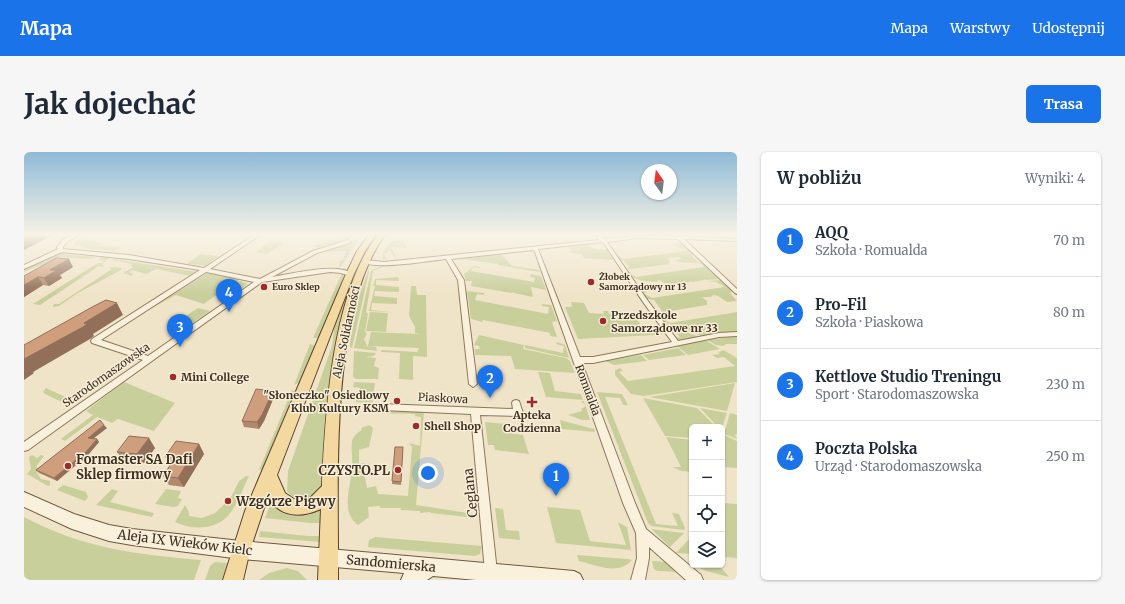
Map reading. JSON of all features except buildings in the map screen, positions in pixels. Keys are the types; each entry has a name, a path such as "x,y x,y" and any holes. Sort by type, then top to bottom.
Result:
{"main road":[{"name":"Aleja Solidarności","path":"234,580 241,550 269,475 350,274 359,255"},
{"name":"Aleja Solidarności","path":"328,580 334,408 338,364 354,289 369,255"},
{"path":"269,475 279,498 292,507 302,508 315,504 327,495 331,485"},
{"name":"Aleja IX Wieków Kielc","path":"24,499 72,521 109,533 165,542 329,558"},
{"name":"Sandomierska","path":"329,558 574,580"},
{"path":"410,580 432,567"}],"street":[{"path":"24,267 50,255"},
{"path":"109,255 207,270 260,281 330,270 350,274"},
{"path":"149,359 95,341 230,255"},
{"name":"Starodomaszowska","path":"24,448 260,281 310,255"},
{"path":"365,262 384,264 467,255"},
{"name":"Romualda","path":"538,255 629,503 642,532 643,558 638,580"},
{"path":"613,255 677,344"},
{"path":"698,255 737,292"},
{"path":"447,257 461,280 473,384"},
{"path":"577,360 589,360 630,354 719,335 737,334"},
{"name":"Piaskowa","path":"381,407 518,413 516,403"},
{"name":"Ceglana","path":"476,412 491,572"},
{"name":"Romualda","path":"642,532 696,580"}],"green space":[{"path":"52,255 96,257 91,259 63,257 24,272 24,270"},
{"path":"199,255 219,256 205,266 187,264"},
{"path":"345,255 348,255 339,267 340,261 343,260"},
{"path":"383,255 384,255 387,260 383,259"},
{"path":"482,255 502,255 512,266 539,270 540,272 498,265 499,264 454,258"},
{"path":"582,255 610,255 613,260 584,258"},
{"path":"616,255 623,259 655,255 691,255 697,261 703,262 680,262 674,260 683,259 678,257 666,258 670,261 669,264 631,269 626,268 630,267"},
{"path":"101,257 109,258 102,264 104,267 99,266 40,305 33,304 98,263 102,263 104,261 99,260"},
{"path":"114,259 198,272 191,276 156,269 146,274 132,270 129,272 133,274 132,276 123,273 133,267 130,266 133,264 111,260"},
{"path":"689,262 704,263 720,279 703,279 704,280 676,284 664,283 659,280 657,281 658,282 637,279 628,272 636,277 704,267 702,264"},
{"path":"388,265 373,271 366,312 368,314 365,332 367,334 364,339 367,346 376,347 377,351 354,348 371,271 381,266"},
{"path":"474,266 480,268 473,267 471,271 534,282 535,278 530,277 531,274 541,276 546,290 531,287 533,297 514,292 512,293 471,286 472,281 466,281 464,274"},
{"path":"108,268 121,268 121,270 76,294 59,306 53,307 54,304 59,304 112,269"},
{"path":"369,268 352,348 350,347 350,341 360,294"},
{"path":"354,269 359,269 322,485 311,497 300,499 295,498 287,491 288,471 332,346 335,323"},
{"path":"207,273 239,280 237,282 242,281 248,284 237,292 224,289 204,304 176,295 152,308"},
{"path":"342,273 345,275 319,338 313,338"},
{"path":"398,277 399,281 376,280 376,285 399,287 399,292 375,291 374,296 397,298 397,304 372,303 371,310 390,312 369,311 375,286 373,286 375,279"},
{"path":"721,280 733,291 730,293 737,301 727,302 718,296 713,295 711,297 702,297 707,301 707,305 664,312 659,311 662,311 654,300 647,299 643,293 652,298 724,287 716,282 707,281"},
{"path":"411,286 416,286 417,295 426,295 427,357 413,356 413,380 399,379 400,353 381,352 381,350 417,352 419,348 368,346 371,332 419,334 415,333 415,327 409,316"},
{"path":"467,291 484,293 484,295 477,294 475,300 548,314 549,307 542,306 542,304 551,305 557,321 552,322 557,337 550,336 550,333 471,319"},
{"name":"Przedszkole Samorządowe nr 33","path":"571,302 584,303 589,313 604,314 603,311 608,311 609,314 619,315 617,312 635,315 641,326 645,328 643,330 664,334 658,335 660,337 655,335 578,339 565,307 572,307"},
{"path":"198,308 210,311 180,332 167,328"},
{"path":"370,312 388,313 386,332 366,331"},
{"path":"737,312 737,332 702,336 662,321 658,315 663,314 665,316 661,317 670,323"},
{"path":"670,325 699,337 676,340 675,338 680,337"},
{"path":"479,335 524,345 523,349 566,358 570,361 575,373 515,369 511,356 475,355 475,349 480,349 479,346 474,345"},
{"path":"737,336 737,344 726,344 723,346 716,345 707,340"},
{"path":"705,340 720,349 688,355 677,346"},
{"path":"557,342 565,345 569,358 525,348 525,345 563,353 564,346 556,344"},
{"path":"310,344 316,346 301,382 294,385"},
{"path":"678,348 686,355 649,360 643,355"},
{"path":"723,350 736,357 730,356 737,358 737,382 644,396 631,394 615,375 615,370 620,368 623,371 619,372 628,381 735,366 724,357 717,358 712,355 720,354 718,353"},
{"path":"354,351 376,353 374,356 366,357 376,358 374,366 379,368 378,379 356,379 353,377"},
{"path":"641,355 647,361 614,365 605,361"},
{"path":"538,372 550,373 555,391 581,394 583,400 546,397"},
{"path":"124,382 175,403 154,431 118,419 112,423 97,417 65,441 61,439 93,415 86,411"},
{"path":"354,382 375,383 372,403 356,402 356,396 360,395 360,388 353,387"},
{"path":"735,383 727,411 649,397"},
{"path":"46,388 74,401 68,405 45,394 43,392"},
{"path":"292,390 296,392 266,468 259,470"},
{"path":"597,392 622,394 628,405 623,405 620,398 605,397 656,524 678,526 672,513 679,514 685,528 684,530 651,526 648,523"},
{"path":"643,398 697,408 713,424 689,424 689,438 665,436"},
{"path":"586,406 590,420 582,420 568,415 582,411 581,409"},
{"path":"367,407 424,412 416,505 475,514 476,518 430,512 420,513 420,511 401,510 401,508 380,508 380,506 368,507 369,517 358,525 352,519 349,513 348,497 352,466 352,444 353,438 362,430 361,428 369,425 373,428 369,447 359,450 359,463 370,464 371,466 363,467 367,488 376,486 378,494 408,496 412,447 409,443 420,446 421,417 415,416 415,414 364,413"},
{"path":"700,408 727,413 723,424 715,424"},
{"path":"730,413 737,415 737,434 735,435 737,439 725,434"},
{"path":"560,420 594,429 595,432 562,429"},
{"path":"485,422 506,424 508,433 523,435 529,454 495,450 494,445 488,445"},
{"path":"725,435 737,441 737,468 725,467"},
{"path":"666,437 689,440 689,472 681,471 673,467 681,467"},
{"path":"32,455 37,458 41,455 44,456 37,465 37,473 41,479 50,481 50,485 48,486 27,474 31,469 29,457"},
{"path":"246,476 249,476 231,512 220,522 197,528 175,522 185,505 189,512 189,516 202,518 215,513 230,499 239,481"},
{"path":"63,485 86,492 88,497 85,501 57,490"},
{"path":"112,489 118,491 110,502 154,513 152,517 96,505"},
{"path":"166,489 181,491 178,498 182,499 178,506 173,507 155,504"},
{"path":"272,500 323,506 323,523 265,518"},
{"path":"725,503 737,504 737,558 725,557"},
{"path":"547,507 580,510 590,541 626,545 618,522 627,527 631,550 556,543"},
{"path":"495,508 503,509 506,530 519,531 520,540 499,538"},
{"path":"24,517 46,528 89,543 132,552 201,560 194,580 30,580 24,577"},
{"path":"651,529 684,533 670,547"},
{"path":"260,531 322,536 321,542 259,537"},
{"path":"375,537 482,546 480,554 475,556 368,547 369,540"},
{"path":"689,539 689,554 676,553"},
{"path":"577,555 632,560 626,565 620,567 607,568 579,561"},
{"path":"652,561 669,562 678,572 657,571 654,569"},
{"path":"215,562 228,563 222,580 205,580 210,566"},
{"path":"287,568 298,571 307,580 259,580 269,573"},
{"path":"700,568 722,568 729,577"}],"place":[{"name":"Żłobek Samorządowy nr 13","path":"591,282"},
{"name":"Euro Sklep","path":"264,287"},
{"name":"Poczta Polska","path":"229,312"},
{"name":"Przedszkole Samorządowe nr 33","path":"603,321"},
{"name":"Kettlove Studio Treningu","path":"180,347"},
{"name":"Mini College","path":"173,377"},
{"name":"Pro-Fil","path":"490,398"},
{"name":"\"Słoneczko\" Osiedlowy Klub Kultury KSM","path":"397,401"},
{"name":"Apteka Codzienna","path":"532,402"},
{"name":"Shell Shop","path":"416,426"},
{"name":"Formaster SA Dafi Sklep firmowy","path":"68,466"},
{"name":"CZYSTO.PL","path":"398,470"},
{"name":"AQQ","path":"556,496"},
{"name":"Wzgórze Pigwy","path":"228,501"}]}
